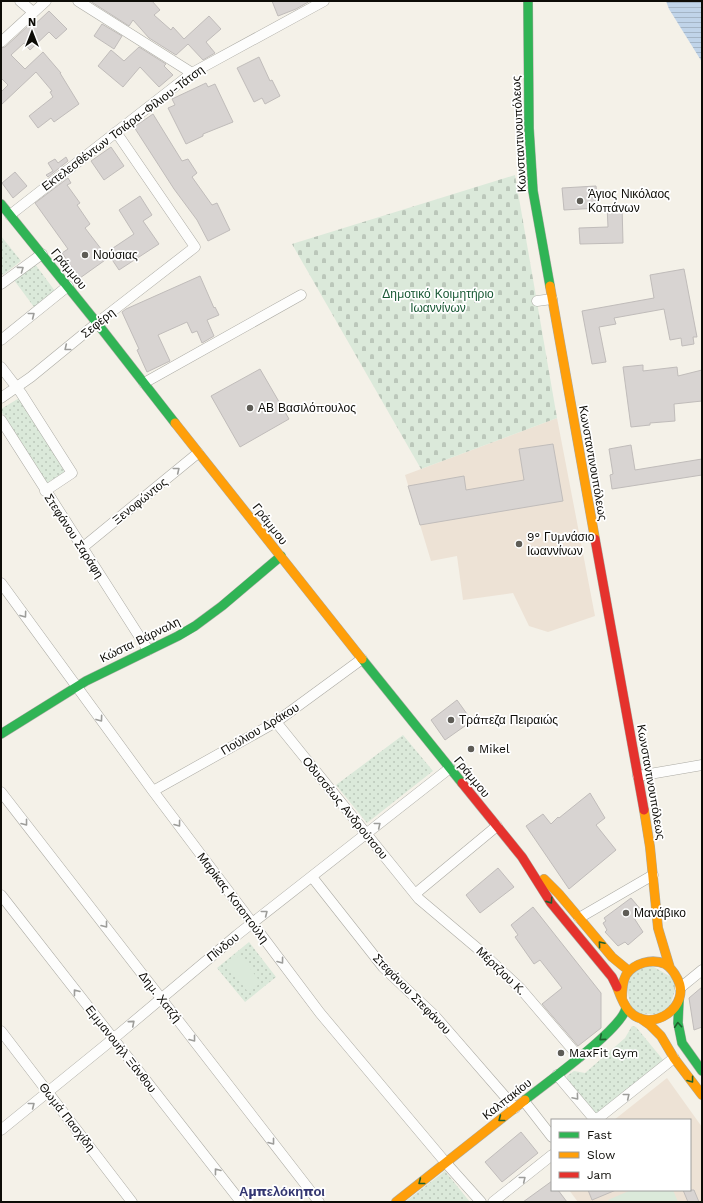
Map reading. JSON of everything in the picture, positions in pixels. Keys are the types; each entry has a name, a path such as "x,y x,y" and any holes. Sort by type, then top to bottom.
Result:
{"main road":[{"name":"Κωνσταντινουπόλεως","path":"528,1 528,128 533,191 638,776 650,847 658,928 670,968"},
{"name":"Γράμμου","path":"1,204 68,286 362,660 522,857 559,894 612,957 629,971"},
{"name":"Κώστα Βάρναλη","path":"1,734 76,686 111,667 178,636 222,606 281,556"},
{"name":"Γράμμου","path":"522,857 551,903 612,977 626,1008"},
{"name":"Κωνσταντινουπόλεως","path":"644,962 654,950 658,928"},
{"path":"622,999 622,984 629,971 636,965 644,962 657,962 670,968 677,977 680,988 678,1022 682,1044 702,1070"},
{"path":"626,1008 632,1014 649,1021 668,1015 675,1008 679,1000"},
{"name":"Καλπακίου","path":"396,1202 579,1058 609,1032 625,1013 626,1008"},
{"path":"640,1018 661,1036 674,1058 702,1096"}],"street":[{"path":"20,1 33,12"},
{"path":"1,42 46,1"},
{"path":"78,1 192,73"},
{"name":"Εκτελεσθέντων Τσιάρα-Φίλιου-Τάτση","path":"10,215 192,73 324,1"},
{"name":"Σεφέρη","path":"1,398 17,388 195,246 116,132"},
{"path":"1,284 42,254"},
{"path":"1,340 68,286"},
{"path":"144,383 301,295"},
{"path":"538,301 552,299"},
{"path":"1,367 17,388 72,473 45,491"},
{"name":"Στεφάνου Σαράφη","path":"1,420 148,650"},
{"name":"Ξενοφώντος","path":"82,548 198,453"},
{"name":"Μαρίκας Κοτοπούλη","path":"1,583 153,791 344,1042 446,1163 481,1202"},
{"name":"Πούλιου Δράκου","path":"153,791 276,722 362,660"},
{"name":"Οδυσσέως Ανδρούτσου","path":"276,722 415,894"},
{"path":"638,776 702,765"},
{"name":"Πίνδου","path":"1,1130 252,923 450,768"},
{"name":"Δημ. Χατζή","path":"1,792 319,1202"},
{"path":"415,894 497,826"},
{"path":"579,918 653,875"},
{"name":"Στεφάνου Στεφάνου","path":"312,876 383,968 435,1016 515,1108"},
{"name":"Μέρτζιου Κ.","path":"415,894 427,906 489,958 520,988 579,1058"},
{"name":"Εμμανουήλ Ξάνθου","path":"1,895 241,1202"},
{"path":"677,977 702,970"},
{"path":"680,988 702,970"},
{"name":"Θωμά Πασχίδη","path":"1,1031 132,1202"},
{"path":"596,1119 674,1058"},
{"path":"557,1075 594,1119"},
{"path":"524,1101 551,1136"},
{"path":"493,1202 551,1156"}],"shaded area":[{"path":"557,418 595,616 548,632 529,626 513,593 463,600 457,556 431,561 405,475"},
{"path":"667,1078 702,1127 702,1202 578,1202 570,1191 691,1191 691,1119 615,1119"}],"green space":[{"name":"Δημοτικό Κοιμητήριο Ιωαννίνων","path":"515,175 557,418 421,469 292,244"},
{"path":"1,236 21,261 3,275 1,272"},
{"path":"35,264 55,291 34,307 14,280"},
{"path":"21,397 68,470 47,483 1,411 1,409"},
{"path":"403,735 433,771 367,823 336,785"},
{"path":"249,942 276,977 245,1002 217,968"},
{"path":"240,955 261,983 248,992 227,965"},
{"path":"647,963 678,981 667,1015 632,1013 625,979"},
{"path":"632,1026 636,1027 664,1061 596,1116 567,1079 567,1076 574,1071 585,1073 625,1038"},
{"path":"445,1171 470,1202 405,1202"},
{"path":"629,1191 673,1191 678,1202 609,1202 608,1200"}],"water":[{"path":"666,1 702,1 702,62 669,9"}],"building":[{"path":"90,1 152,1 160,10 154,15 171,30 173,27 184,39 209,16 221,29 206,42 215,53 203,60 188,44 176,55 149,38 133,20 129,26"},
{"path":"272,1 310,1 296,9 278,16"},
{"path":"49,11 67,29 56,39 49,32 30,50 24,43 11,55 25,69 43,52 61,73 79,104 54,122 51,118 38,128 29,116 53,97 50,92 52,91 36,72 1,105 1,92 8,85 1,78 1,48 5,47 29,25 31,28"},
{"path":"102,24 122,36 114,49 94,36"},
{"path":"139,47 166,64 164,66 173,75 159,87 140,67 123,87 98,66 111,50 124,61"},
{"path":"259,57 270,81 272,80 280,96 265,104 262,98 254,102 237,68"},
{"path":"206,83 208,87 215,84 233,122 203,134 203,136 186,144 168,108 175,105 172,99"},
{"path":"153,114 182,161 188,159 197,173 192,177 212,205 217,203 230,230 208,241 197,220 174,189 134,127"},
{"path":"111,147 124,166 104,180 91,161"},
{"path":"66,157 68,161 48,177 46,175 53,171 48,163 55,159 58,163"},
{"path":"15,172 27,186 13,198 2,183"},
{"path":"68,178 71,183 67,185 80,203 77,205 90,224 85,228 108,258 80,278 62,253 68,249 35,203"},
{"path":"596,186 598,208 564,210 562,188"},
{"path":"140,196 152,215 143,221 159,244 119,270 107,252 134,234 119,210"},
{"path":"607,205 622,205 623,243 580,244 579,228 608,227"},
{"path":"684,269 697,337 693,337 694,344 682,346 681,338 670,340 664,309 614,318 616,324 599,327 606,362 592,364 582,311 654,298 650,275"},
{"path":"200,276 214,308 215,307 219,315 207,320 214,336 202,343 197,331 192,333 187,322 158,335 170,361 147,372 137,350 139,349 122,312"},
{"path":"643,365 643,371 677,367 678,376 702,370 702,401 674,404 675,421 650,423 650,425 631,427 623,367"},
{"name":"ΑΒ Βασιλόπουλος","path":"260,369 289,419 240,447 211,396"},
{"path":"553,444 563,501 420,525 408,486 464,476 466,490 524,480 519,449"},
{"path":"631,445 635,470 702,459 702,475 612,489 610,475 613,474 609,449"},
{"name":"Τράπεζα Πειραιώς","path":"457,700 472,721 445,740 431,720"},
{"path":"590,793 605,818 596,825 616,850 569,889 526,826 543,814 551,824"},
{"path":"498,868 514,887 480,913 466,895"},
{"path":"631,898 642,911 634,918 643,932 628,945 625,942 618,946 605,932 607,930 603,923 606,921 604,918"},
{"path":"533,907 601,993 601,1028 578,1046 542,1004 562,988 540,960 534,964 515,937 518,935 511,925"},
{"path":"702,987 702,1027 694,1030 689,998"},
{"path":"521,1132 538,1153 502,1182 485,1162"},
{"path":"551,1182 551,1191 559,1191 567,1202 523,1202"},
{"path":"694,1190 699,1202 688,1202 683,1191"},
{"path":"588,1191 614,1191 592,1200"}],"traffic: fast":[{"path":"528,1 529,128 533,191 550,286"},
{"path":"1,204 175,423"},
{"path":"1,734 86,681 178,636 195,626 222,606 281,556"},
{"path":"362,659 462,783"},
{"path":"679,1000 678,1023 682,1043 702,1071"},
{"path":"525,1100 598,1042 621,1017 626,1008"}],"traffic: slow":[{"path":"550,286 595,539"},
{"path":"175,423 362,659"},
{"path":"644,810 650,847 658,928 670,968"},
{"path":"544,879 559,894 612,957 629,971"},
{"path":"617,987 623,1002 629,1011 638,1018 648,1020 667,1014 675,1007 679,998 680,988 676,976 669,967 660,962 649,962 634,967 626,975 623,984 622,999"},
{"path":"640,1018 661,1036 674,1058 702,1095"},
{"path":"396,1202 525,1100"}],"traffic: jam":[{"path":"595,539 644,810"},
{"path":"462,783 522,857 551,903 612,977 617,987"}],"place":[{"name":"Άγιος Νικόλαος Κοπάνων","path":"580,201"},
{"name":"Νούσιας","path":"85,255"},
{"name":"ΑΒ Βασιλόπουλος","path":"250,408"},
{"name":"9° Γυμνάσιο Ιωαννίνων","path":"519,544"},
{"name":"Τράπεζα Πειραιώς","path":"451,720"},
{"name":"Mikel","path":"471,749"},
{"name":"Μανάβικο","path":"626,913"},
{"name":"MaxFit Gym","path":"561,1053"}],"district":[{"name":"Αμπελόκηποι","path":"282,1191"}]}
